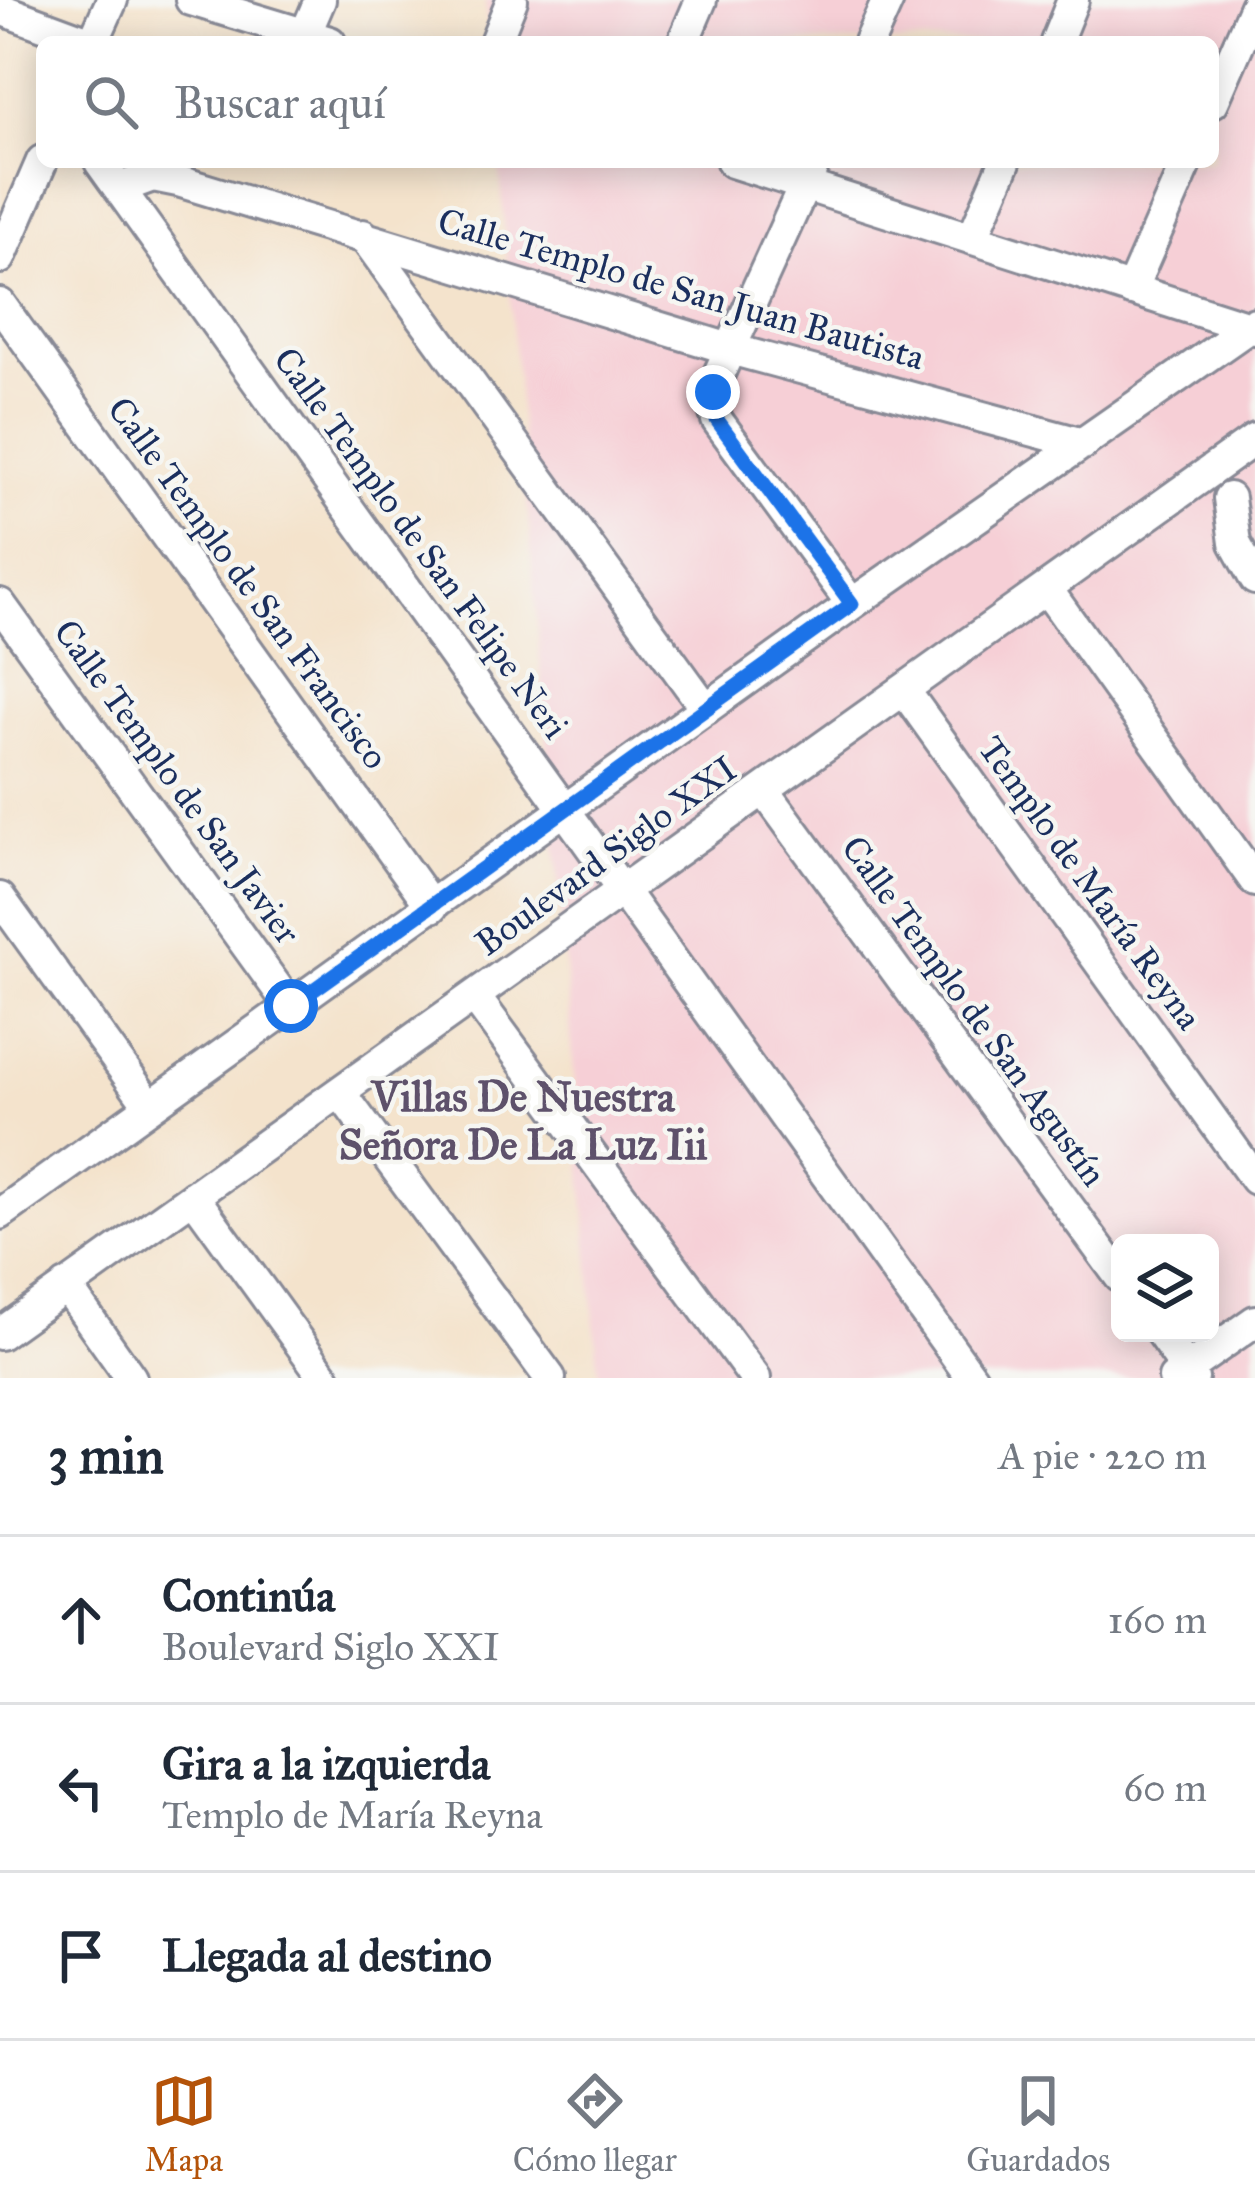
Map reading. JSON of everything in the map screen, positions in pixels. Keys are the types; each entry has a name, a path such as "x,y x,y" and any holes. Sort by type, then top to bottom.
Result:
{"street":[{"path":"94,36 112,0"},
{"path":"191,0 310,36"},
{"path":"317,36 320,0"},
{"path":"497,36 512,0"},
{"path":"686,36 701,0"},
{"path":"872,36 888,0"},
{"path":"1058,36 1073,0"},
{"path":"1219,88 1255,6"},
{"path":"0,9 74,36"},
{"path":"0,258 39,168"},
{"name":"Calle Templo de San Felipe Neri","path":"105,168 972,1378"},
{"path":"771,168 810,174 972,239 1253,326"},
{"path":"972,239 1002,168"},
{"path":"1131,290 1184,168"},
{"path":"810,174 713,392 717,420 852,604"},
{"name":"Calle Templo de San Juan Bautista","path":"120,188 153,176 178,181 730,349 1083,444"},
{"path":"363,236 706,710"},
{"name":"Calle Templo de San Francisco","path":"0,304 432,907"},
{"name":"Boulevard Siglo XXI","path":"0,1214 852,604 1253,326"},
{"name":"Boulevard Siglo XXI","path":"0,1334 1255,439"},
{"path":"1191,485 1242,502 1235,543 1255,579"},
{"path":"1046,588 1255,881"},
{"name":"Calle Templo de San Javier","path":"0,604 291,1006"},
{"name":"Templo de María Reyna","path":"904,690 1255,1179"},
{"name":"Calle Templo de San Agustín","path":"764,790 1111,1265"},
{"path":"0,898 150,1106"},
{"path":"476,997 755,1378"},
{"path":"340,1092 550,1378"},
{"path":"193,1196 325,1378"},
{"path":"66,1286 130,1378"},
{"path":"1166,1342 1185,1375 1255,1321"}],"shaded area":[{"path":"485,0 1255,0 1255,1378 599,1378 499,168 1219,168 1219,36 488,36"}],"district":[{"name":"Villas De Nuestra Señora De La Luz Iii","path":"523,1121"}],"route":[{"path":"291,1006 852,604 717,420 713,392"}]}
